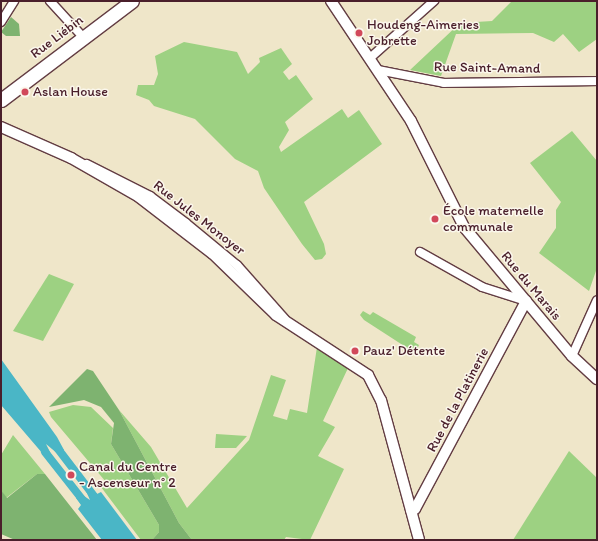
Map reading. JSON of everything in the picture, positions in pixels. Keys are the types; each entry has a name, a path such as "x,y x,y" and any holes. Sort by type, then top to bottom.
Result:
{"main road":[{"name":"Rue Liébin","path":"1,100 132,1"}],"street":[{"path":"1,22 13,1"},
{"path":"50,1 83,37"},
{"name":"Rue du Marais","path":"331,1 412,121 464,227 572,356 597,379"},
{"path":"370,58 434,1"},
{"name":"Rue Saint-Amand","path":"378,70 444,83 597,81"},
{"name":"Rue Jules Monoyer","path":"1,127 71,158 166,216 291,326 351,361 376,386 419,540"},
{"path":"420,252 482,287 526,301"},
{"path":"572,356 597,300"},
{"name":"Rue de la Platinerie","path":"409,506 415,509 526,301"}],"green space":[{"path":"512,1 597,1 597,39 579,52 563,34 554,42 533,33 456,34 441,76 410,70 460,23 492,21"},
{"path":"11,17 19,24 20,36 6,36 1,32"},
{"path":"184,42 237,52 248,74 260,62 259,58 281,48 292,64 283,72 289,80 296,75 313,99 285,122 289,130 279,147 281,152 342,109 348,118 359,110 382,144 304,202 324,244 326,254 322,259 315,260 302,244 264,188 258,171 235,159 195,119 154,106 149,100 136,95 138,85 154,85 158,74 155,56"},
{"path":"572,131 597,161 597,268 589,291 539,253 556,228 556,210 561,202 530,163"},
{"path":"49,274 74,284 43,341 13,331"},
{"path":"363,311 370,315 373,312 416,337 414,342 419,345 415,353 364,320 360,315"},
{"path":"317,347 349,366 323,421 335,427 318,456 344,469 310,540 286,537 284,540 192,540 179,523 119,410 151,447 187,508 249,440 271,375 286,380 273,416 287,420 290,409 307,413"},
{"path":"87,369 93,371 119,410 179,523 192,540 152,540 159,532 159,525 111,444 114,423 101,407 84,400 49,407"},
{"path":"73,405 91,407 113,428 111,444 159,525 159,532 152,540 141,540 101,487 106,482 51,417 49,412"},
{"path":"216,434 247,436 236,448 215,448"},
{"path":"13,435 45,474 37,474 6,498 1,490 1,455"},
{"path":"569,451 597,478 597,540 513,540"},
{"path":"37,474 45,474 97,540 15,540 1,534 1,490 7,498"}],"water":[{"path":"1,359 57,437 64,450 58,454 46,444 53,458 49,461 1,405"},
{"path":"91,487 97,494 101,492 137,540 102,540 78,509 81,505 76,498 81,494 90,500 86,491"}],"waterway":[{"path":"55,445 94,496"},
{"path":"45,452 85,503"}],"place":[{"name":"Houdeng-Aimeries Jobrette","path":"359,33"},
{"name":"Aslan House","path":"25,92"},
{"name":"École maternelle communale","path":"435,219"},
{"name":"Pauz' Détente","path":"355,351"},
{"name":"Canal du Centre - Ascenseur n° 2","path":"71,475"}]}
